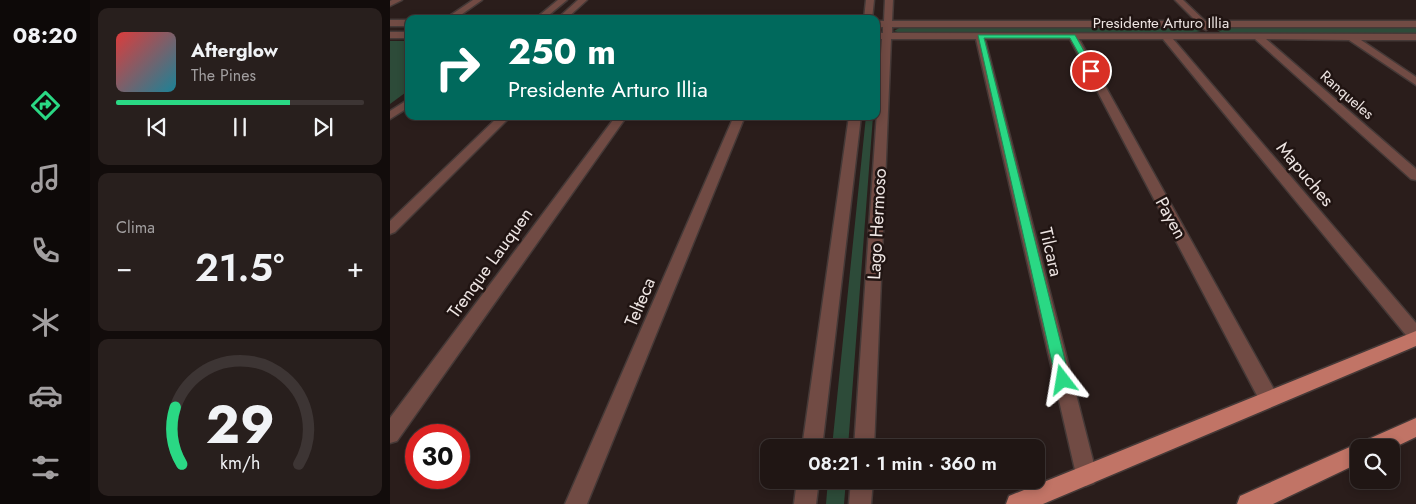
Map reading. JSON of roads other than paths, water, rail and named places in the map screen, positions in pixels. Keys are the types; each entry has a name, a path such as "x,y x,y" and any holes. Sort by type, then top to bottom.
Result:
{"main road":[{"path":"1017,504 1416,337"},
{"path":"1390,439 1416,427"},
{"path":"1264,501 1350,458"}],"street":[{"path":"390,4 398,0"},
{"path":"455,15 478,0"},
{"path":"544,15 563,0"},
{"path":"566,15 583,0"},
{"path":"868,15 870,0"},
{"name":"Lago Hermoso","path":"880,76 882,30 889,0"},
{"path":"1179,0 1216,37"},
{"path":"390,23 405,24"},
{"name":"Presidente Arturo Illia","path":"882,30 1203,24 1416,24"},
{"name":"Presidente Arturo Illia","path":"882,30 980,36 1416,37"},
{"path":"390,35 405,35"},
{"name":"Tilcara","path":"980,36 1086,476"},
{"name":"Payen","path":"1072,36 1269,399"},
{"name":"Mapuches","path":"1166,37 1416,337"},
{"name":"Ranqueles","path":"1258,37 1416,176"},
{"path":"1351,37 1416,82"},
{"path":"390,116 405,105"},
{"path":"390,229 502,120"},
{"name":"Trenque Lauquen","path":"390,434 619,120"},
{"name":"Telteca","path":"576,504 738,120"},
{"name":"Lago Hermoso","path":"813,439 854,120"},
{"name":"Lago Hermoso","path":"864,439 878,120"},
{"path":"805,504 807,489"},
{"path":"860,504 861,489"}]}
